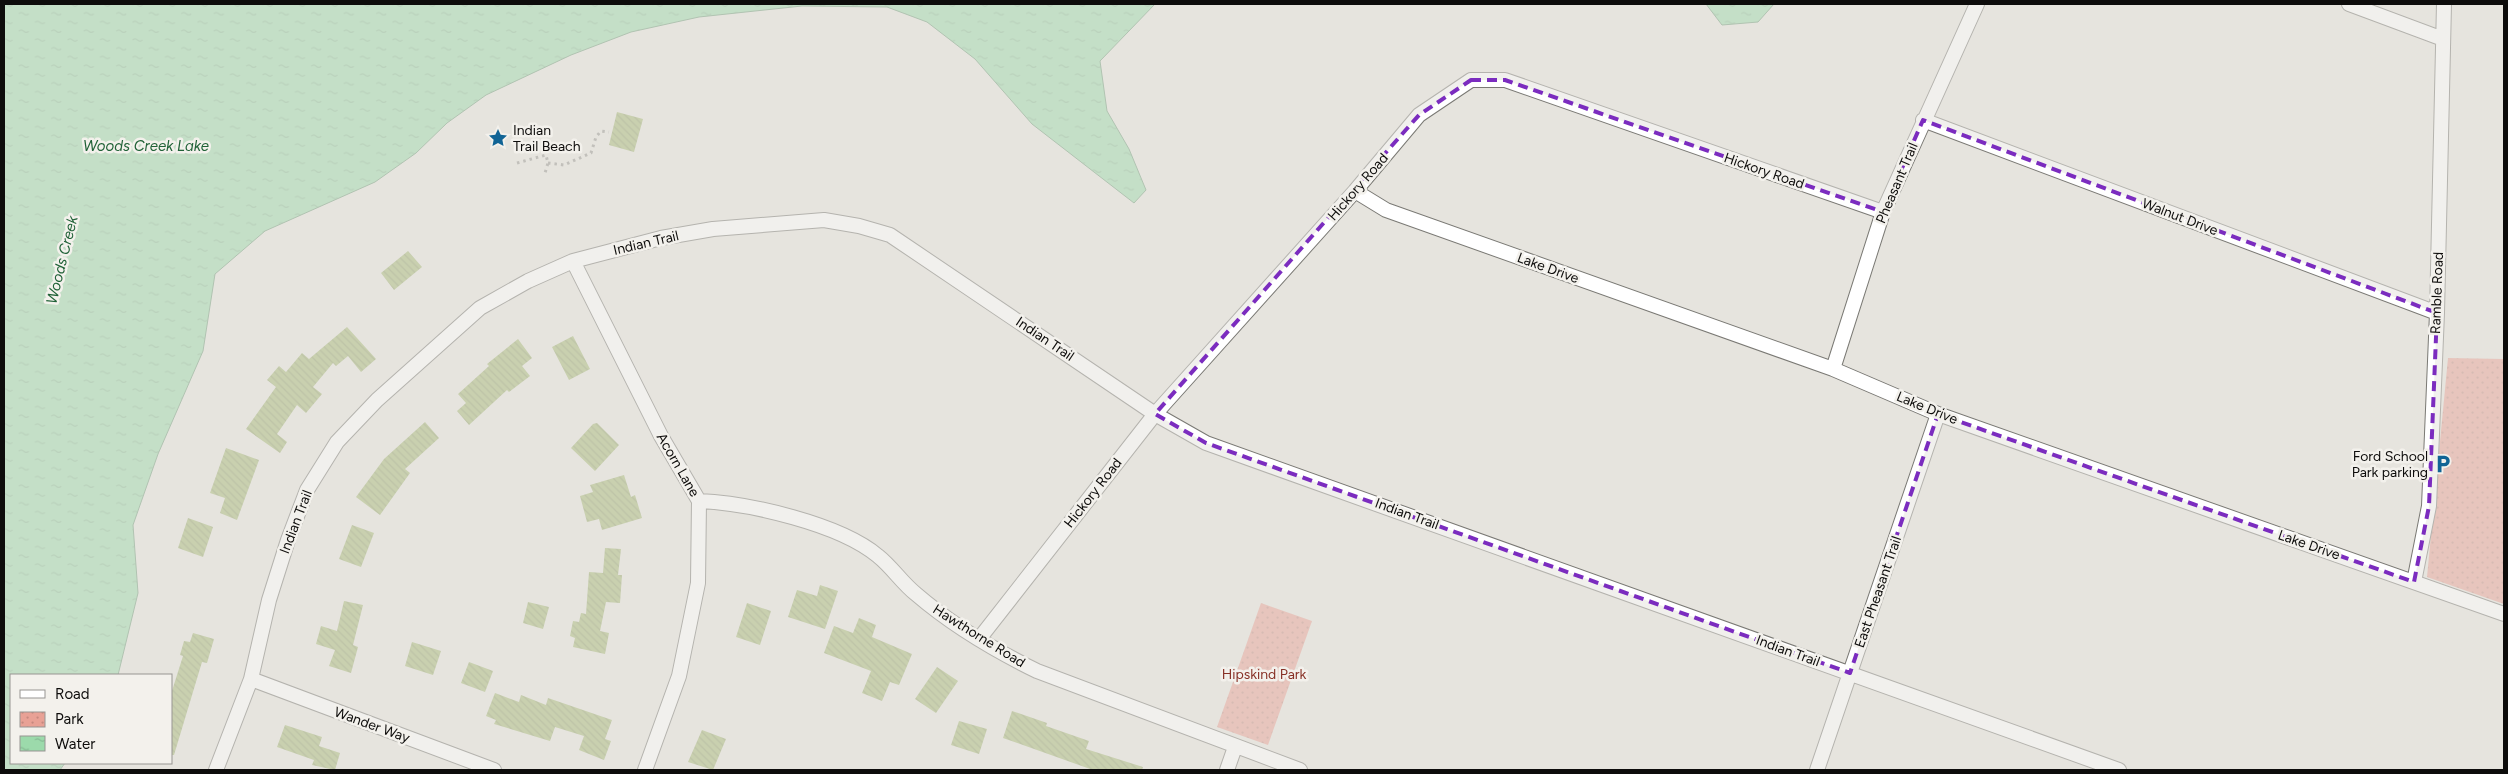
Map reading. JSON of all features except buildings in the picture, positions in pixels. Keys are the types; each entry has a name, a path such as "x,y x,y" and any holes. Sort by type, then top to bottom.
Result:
{"street":[{"name":"Pheasant Trail","path":"1833,369 1883,212 1977,4"},
{"path":"2349,4 2443,39"},
{"name":"Ramble Road","path":"2414,582 2428,506 2437,313 2444,4"},
{"name":"Hickory Road","path":"979,639 1155,414 1355,191 1419,115 1471,80 1505,80 1883,212"},
{"name":"Walnut Drive","path":"1923,120 2437,313"},
{"name":"Lake Drive","path":"1355,191 1386,210 1833,369 1938,414 2504,614"},
{"name":"Indian Trail","path":"216,770 251,678 269,600 288,540 307,490 338,442 377,400 480,308 528,281 573,261 660,238 713,229 824,220 859,226 890,235 1155,414 1206,442 2119,770"},
{"name":"Acorn Lane","path":"573,261 661,436 700,501 698,583 680,676 645,770"},
{"name":"East Pheasant Trail","path":"1816,770 1938,414"},
{"name":"Hawthorne Road","path":"700,501 732,503 789,516 844,536 878,556 915,593 979,639 1036,672 1300,770"},
{"name":"Wander Way","path":"251,678 494,770"},
{"path":"1227,770 1235,747"}],"path":[{"path":"548,163 564,165 591,153 596,137 601,131 609,132"},
{"path":"517,163 546,154 548,163 545,173"}],"highlighted area":[{"path":"1471,80 1505,80 1883,212 1923,120 2437,313 2429,506 2414,582 1938,414 1850,673 1206,443 1155,414 1419,115"}],"green space":[{"path":"2448,358 2504,359 2504,604 2427,577"},
{"name":"Hipskind Park","path":"1261,603 1312,621 1268,745 1217,727"}],"water":[{"name":"Woods Creek Lake","path":"4,4 1155,4 1100,61 1107,111 1129,149 1146,190 1134,203 1032,124 975,59 927,22 887,7 802,6 699,17 631,32 571,55 486,95 447,123 416,153 375,182 265,231 215,274 203,351 158,454 133,525 138,593 118,674 10,674 10,764 64,764 60,770 4,770"},
{"path":"1706,4 1774,4 1758,22 1722,25"}],"place":[{"name":"Indian Trail Beach","path":"498,138"},
{"name":"Ford School Park parking","path":"2443,464"}],"water label":[{"name":"Woods Creek","path":"62,260"}]}
